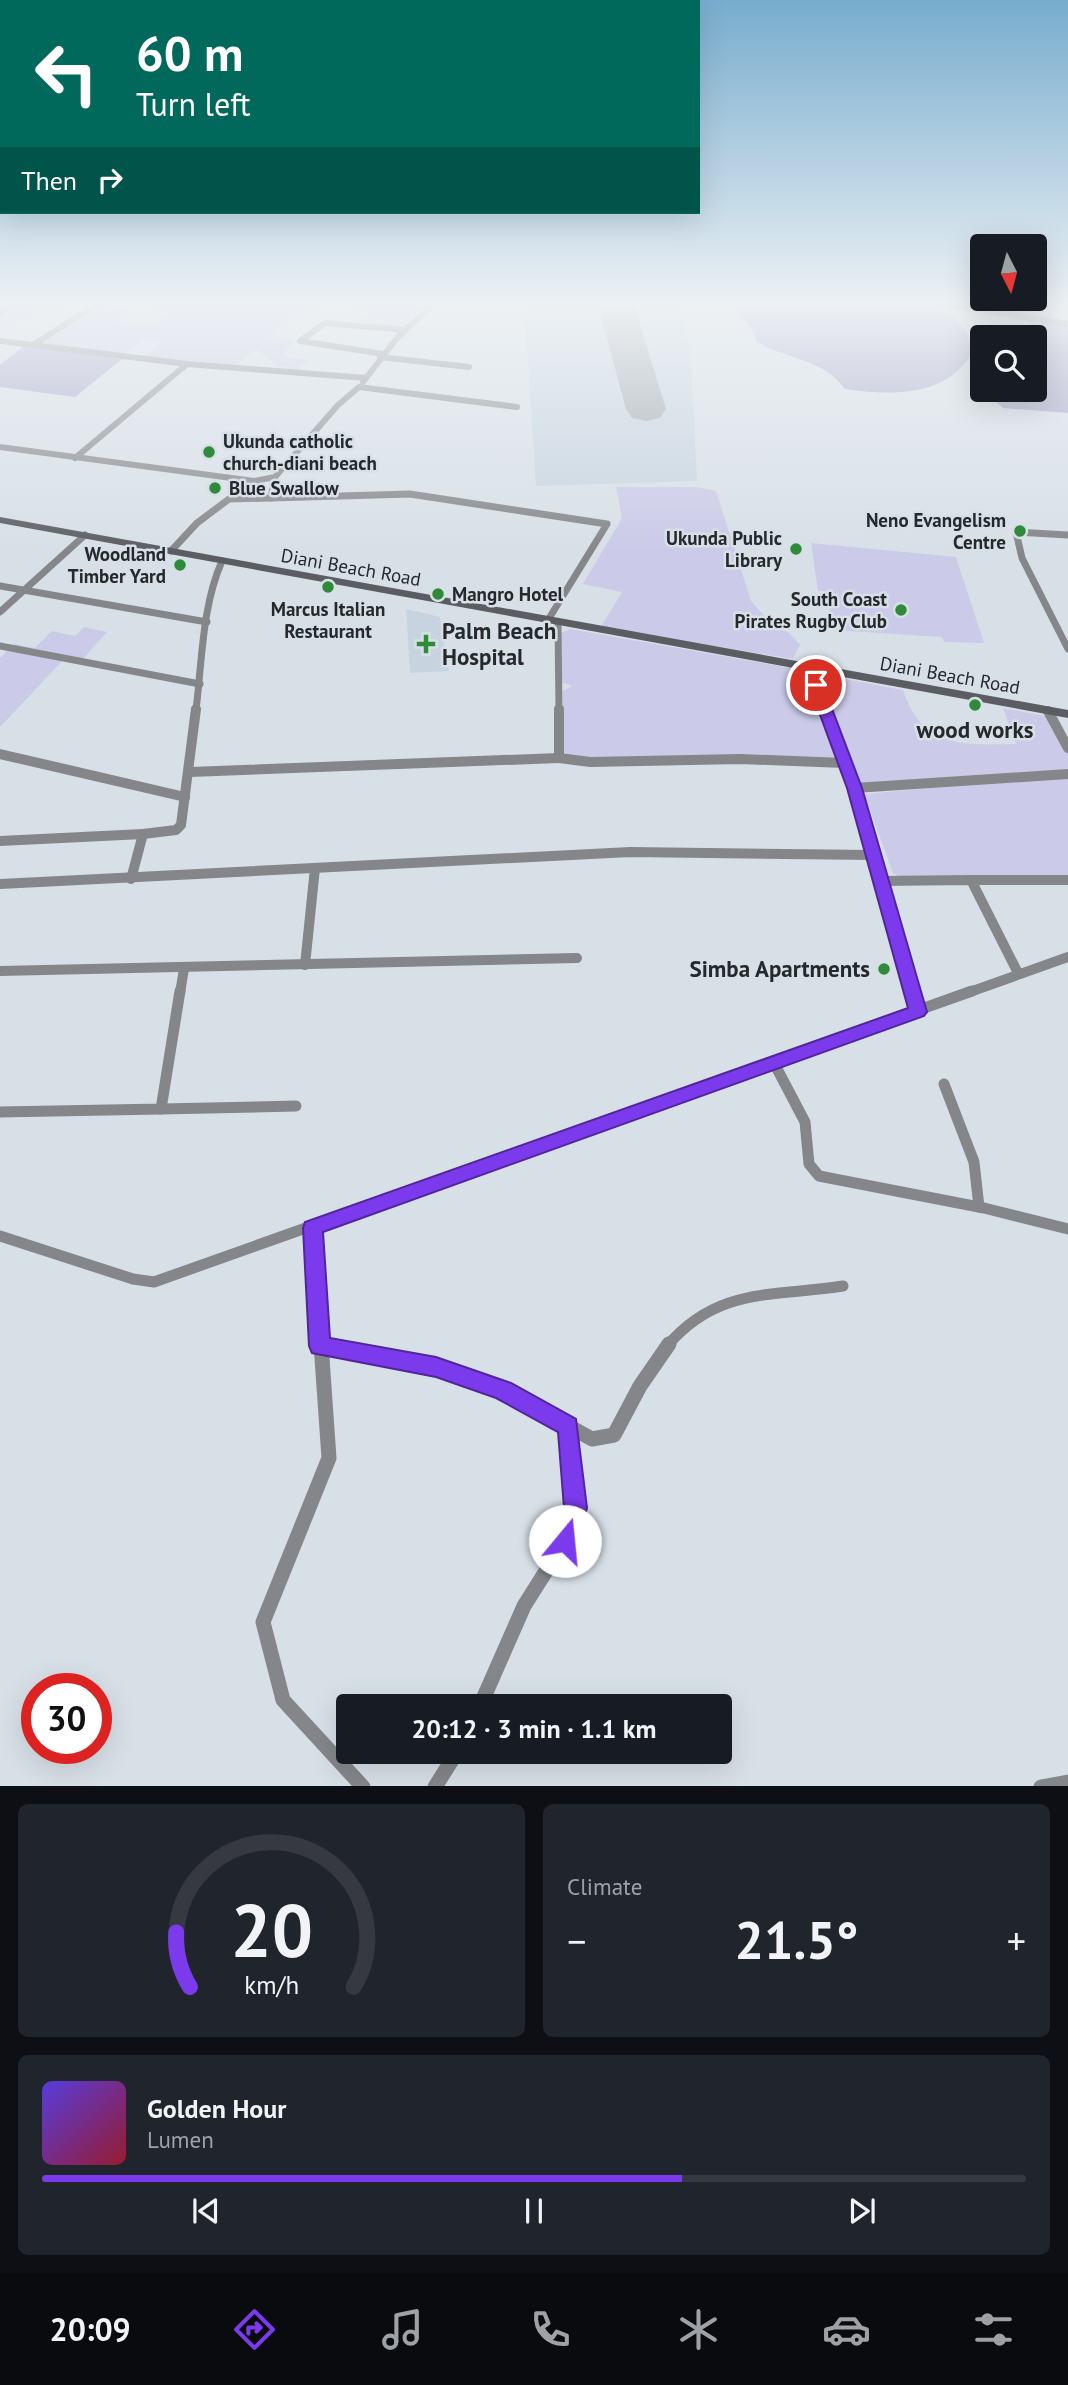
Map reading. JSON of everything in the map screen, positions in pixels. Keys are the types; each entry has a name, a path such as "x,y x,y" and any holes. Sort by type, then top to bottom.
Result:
{"main road":[{"name":"Diani Beach Road","path":"0,520 1068,715"}],"street":[{"path":"75,458 162,385"},
{"path":"271,498 271,486 275,477 338,405 359,387 517,407"},
{"path":"0,447 254,481 271,486"},
{"path":"254,481 275,477"},
{"path":"172,551 197,523 229,499 410,494 607,524 553,621 559,758"},
{"path":"1068,535 1017,532 1022,558 1068,649"},
{"path":"0,612 85,536"},
{"path":"0,841 143,834 179,829 190,772 207,622 215,577 222,561"},
{"path":"0,586 207,622"},
{"path":"0,646 200,684"},
{"path":"809,668 855,788 918,1012"},
{"path":"1048,711 1068,748"},
{"path":"0,754 185,797"},
{"path":"190,772 559,758 590,762 741,759 844,763"},
{"path":"855,788 1068,774"},
{"path":"131,879 143,834"},
{"path":"0,884 630,852 873,855"},
{"path":"305,965 315,868"},
{"path":"971,880 1018,974"},
{"path":"879,881 1068,880"},
{"path":"0,1236 133,1279 153,1282 227,1260 1068,957"},
{"path":"0,971 576,958"},
{"path":"161,1109 184,968"},
{"path":"774,1063 805,1122 809,1164 819,1176 1068,1229"},
{"path":"944,1084 974,1162 979,1208"},
{"path":"0,1112 296,1106"},
{"path":"313,1228 320,1346 330,1432 329,1458 263,1622 283,1700 302,1716 362,1786"},
{"path":"320,1346 436,1367 503,1390 592,1439 614,1435 649,1367 674,1335 731,1301 761,1293 843,1286"},
{"path":"485,1694 524,1606 548,1573 565,1541 575,1508 568,1426"},
{"path":"436,1786 449,1764"},
{"path":"1046,1786 1068,1782"}],"shaded area":[{"path":"0,385 89,385 75,397"},
{"path":"529,385 692,385 697,481 536,486"},
{"path":"842,385 934,385 900,392 845,389"},
{"path":"1047,385 1068,385 1068,413 1003,408 997,403 1047,402"},
{"path":"616,487 696,487 716,491 751,601 773,626 789,633 800,645 793,659 601,627 622,592 583,584 622,518"},
{"name":"South Coast Pirates Rugby Club","path":"811,543 956,557 984,643 944,642 942,637 833,630 826,591 818,591"},
{"name":"Palm Beach Hospital","path":"406,609 440,617 449,671 410,673"},
{"path":"84,627 107,632 81,661 65,658 0,727 0,658 14,644 35,648 52,631 75,636"},
{"path":"570,629 808,671 839,761 587,761 563,754 563,691 572,686 562,682 561,633"},
{"path":"824,675 903,690 921,723 947,740 962,743 1016,744 1003,708 1051,717 1068,753 1068,770 861,787 820,680"},
{"path":"1068,776 1068,877 899,877 893,873 864,794"}],"runway":[{"path":"639,385 646,409"}],"place":[{"name":"Ukunda catholic church-diani beach","path":"209,452"},
{"name":"Blue Swallow","path":"215,488"},
{"name":"Neno Evangelism Centre","path":"1020,531"},
{"name":"Ukunda Public Library","path":"796,549"},
{"name":"Woodland Timber Yard","path":"180,565"},
{"name":"Marcus Italian Restaurant","path":"328,587"},
{"name":"Mangro Hotel","path":"438,594"},
{"name":"South Coast Pirates Rugby Club","path":"901,610"},
{"name":"Palm Beach Hospital","path":"426,644"},
{"name":"wood works","path":"975,705"},
{"name":"Simba Apartments","path":"884,969"}],"route":[{"path":"565,1541 575,1508 568,1426 503,1390 436,1367 320,1346 313,1228 918,1012 855,788 848,777 816,685"}]}
